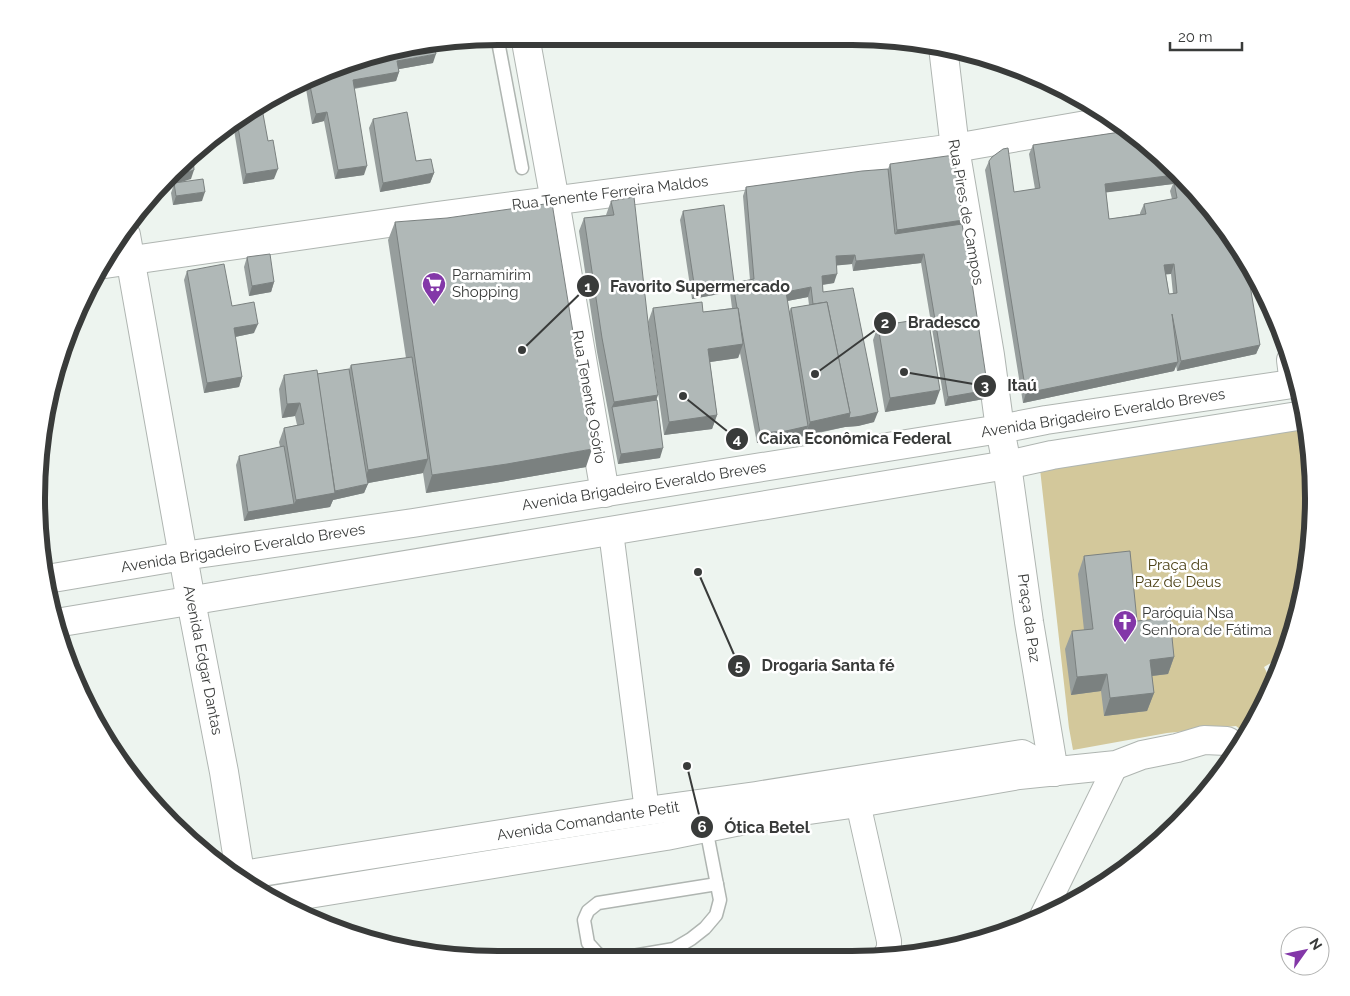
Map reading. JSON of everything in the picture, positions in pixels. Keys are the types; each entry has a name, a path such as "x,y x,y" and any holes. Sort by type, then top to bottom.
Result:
{"street":[{"name":"Rua Tenente Osório","path":"527,45 605,493"},
{"name":"Rua Pires de Campos","path":"944,55 955,148 1007,465"},
{"name":"Rua Tenente Ferreira Maldos","path":"121,253 437,216 955,148 1105,122"},
{"name":"Avenida Edgar Dantas","path":"121,253 183,556 224,772 238,869"},
{"name":"Avenida Brigadeiro Everaldo Breves","path":"53,578 183,556 605,493 1000,429 1289,376"},
{"path":"62,622 611,532 1007,465 1052,455 1297,416"},
{"name":"Praça da Paz","path":"1007,465 1029,622 1054,772"},
{"path":"611,532 648,811"},
{"name":"Avenida Comandante Petit","path":"247,876 648,811 858,803 1020,775 1116,765 1142,755 1204,740 1227,741 1232,744"},
{"name":"Avenida Comandante Petit","path":"286,898 666,836 706,828 758,807 1022,754 1054,772"},
{"path":"1047,907 1116,765"},
{"path":"858,803 889,941 889,949"}],"lane":[{"path":"499,45 522,168"},
{"path":"662,951 674,949 691,939 705,928 716,915 720,900 706,828"},
{"path":"595,951 588,942 584,920 588,911 598,903 717,884"}],"green space":[{"name":"Praça da Paz de Deus","path":"1299,427 1304,468 1305,498 1304,528 1296,586 1290,615 1275,661 1264,667 1269,676 1241,730 1236,726 1167,733 1073,750 1040,469"}],"building":[{"path":"435,50 436,54 397,61 399,72 353,80 367,166 338,170 327,112 316,114 310,86 352,69 381,60"},
{"path":"262,111 268,141 273,140 278,169 246,174 238,127"},
{"path":"407,112 416,161 431,159 434,173 383,183 373,119"},
{"path":"1119,132 1151,157 1170,176 1105,184 1109,219 1146,214 1144,204 1177,198 1174,182 1176,182 1193,199 1229,246 1250,282 1260,345 1181,361 1172,314 1178,362 1026,393 989,161 1003,149 1008,148 1014,192 1040,188 1033,145","holes":["1174,264 1177,293 1169,294 1164,265"]},
{"path":"954,155 963,220 897,230 890,164"},
{"path":"194,162 194,170 183,173"},
{"path":"888,169 895,234 962,224 988,390 948,397 924,254 856,261 855,255 836,256 837,274 822,276 823,292 853,288 878,412 849,418 850,413 827,302 813,304 811,287 786,292 808,426 786,431 760,433 734,283 754,279 746,187"},
{"path":"203,179 205,192 176,196 174,183"},
{"path":"634,197 658,395 614,402 602,338 584,218 614,215 611,201"},
{"path":"552,203 592,449 432,475 395,222 447,218"},
{"path":"724,205 734,282 695,290 683,211"},
{"path":"270,254 274,282 252,286 247,257"},
{"path":"224,264 232,306 254,302 258,324 234,328 242,377 207,383 187,271"},
{"path":"702,302 703,312 738,308 743,344 708,349 717,415 669,422 653,308"},
{"path":"827,302 850,413 810,422 791,308"},
{"path":"928,318 940,390 890,398 878,326"},
{"path":"412,357 428,459 368,470 351,365"},
{"path":"349,369 368,484 335,491 317,374"},
{"path":"317,370 335,493 296,500 284,428 304,424 300,403 287,404 284,375"},
{"path":"657,400 663,448 621,454 612,407"},
{"path":"284,446 294,504 248,512 239,456"},
{"name":"Paróquia Nsa Senhora de Fátima","path":"1130,551 1137,621 1170,618 1174,657 1150,660 1154,693 1110,698 1107,674 1077,677 1072,631 1093,629 1084,556"}],"place":[{"name":"Parnamirim Shopping","path":"434,305"},
{"name":"Favorito Supermercado","path":"522,350"},
{"name":"Itaú","path":"904,372"},
{"name":"Bradesco","path":"815,374"},
{"name":"Caixa Econômica Federal","path":"683,396"},
{"name":"Drogaria Santa fé","path":"698,572"},
{"name":"Paróquia Nsa Senhora de Fátima","path":"1125,643"},
{"name":"Ótica Betel","path":"687,766"}]}
